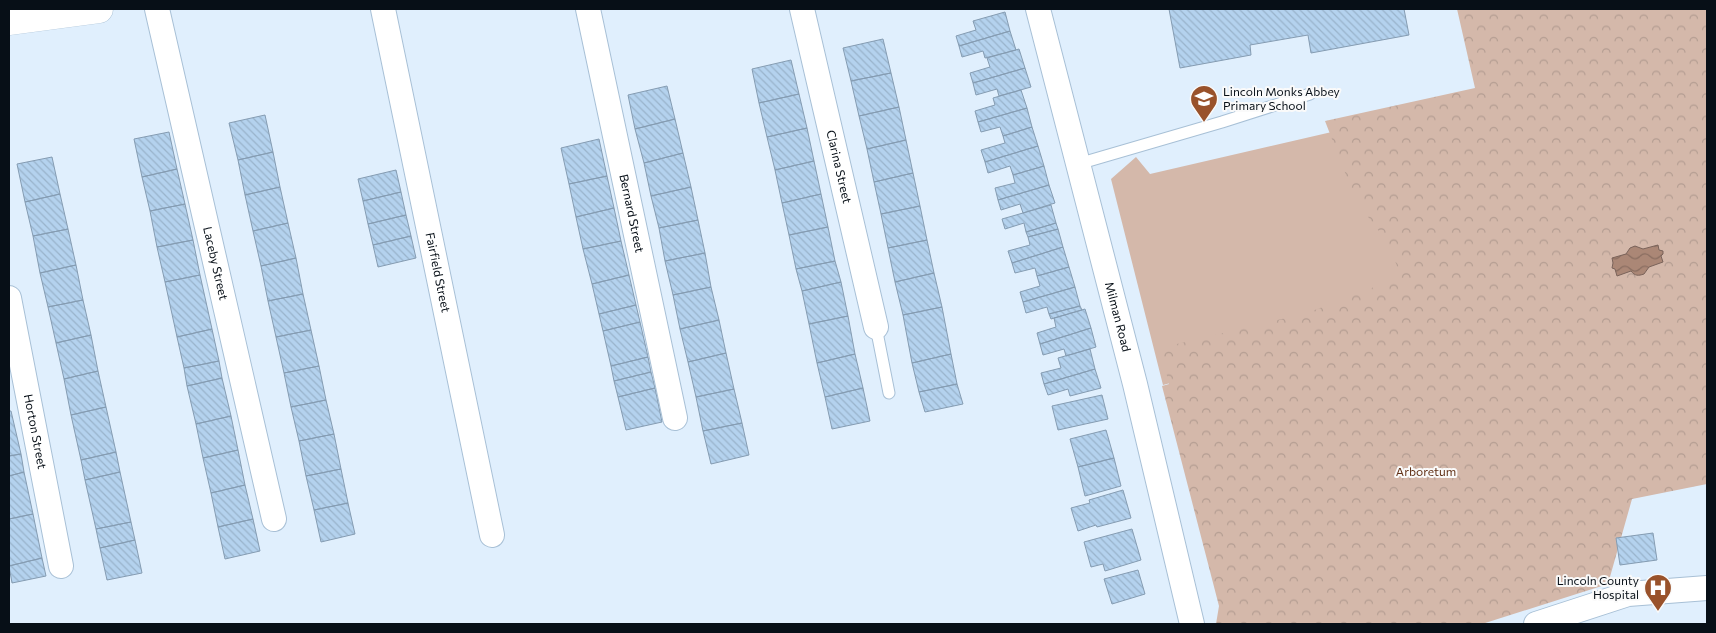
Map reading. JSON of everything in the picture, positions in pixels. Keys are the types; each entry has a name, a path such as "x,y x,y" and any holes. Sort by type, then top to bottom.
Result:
{"main road":[{"path":"9,21 99,9"}],"street":[{"name":"Laceby Street","path":"157,9 274,519"},
{"name":"Fairfield Street","path":"383,9 492,535"},
{"name":"Bernard Street","path":"588,9 675,418"},
{"name":"Clarina Street","path":"802,9 876,327"},
{"name":"Milman Road","path":"1038,9 1138,392 1192,624"},
{"name":"Horton Street","path":"9,298 61,566"},
{"path":"1536,624 1628,594 1707,588"}],"lane":[{"path":"1078,164 1310,94"},
{"path":"876,327 889,393"}],"green space":[{"name":"Arboretum","path":"1457,9 1707,9 1707,484 1632,499 1608,584 1482,624 1216,624 1219,606 1162,386 1169,384 1160,348 1307,313 1400,277 1391,247 1356,201 1325,121 1475,88"},
{"path":"1466,101 1516,290 1163,385 1111,179 1136,157 1150,174"}],"water":[{"path":"1658,245 1659,250 1663,251 1661,256 1663,262 1649,267 1644,274 1637,275 1631,271 1617,276 1615,269 1612,268 1612,258 1626,254 1630,248 1635,246 1643,249"}],"building":[{"path":"1169,9 1404,9 1409,35 1311,53 1308,35 1250,45 1251,55 1180,68"},
{"path":"1005,12 1010,31 959,46 956,36 976,30 973,21"},
{"path":"1010,31 1016,50 985,58 983,51 962,57 959,46"},
{"path":"883,39 891,73 851,81 843,48"},
{"path":"1019,49 1025,68 973,83 970,73 990,67 987,58"},
{"path":"791,60 799,94 759,103 752,69"},
{"path":"1025,68 1031,87 999,96 997,89 976,95 973,83"},
{"path":"891,73 899,107 859,116 851,81"},
{"path":"667,86 675,119 635,129 628,95"},
{"path":"1021,90 1027,108 978,122 975,111 995,105 993,98"},
{"path":"799,94 807,128 767,137 759,103"},
{"path":"899,107 906,140 867,149 859,116"},
{"path":"1027,108 1032,127 1003,136 1000,127 981,132 978,122"},
{"path":"265,115 273,152 238,160 229,123"},
{"path":"675,119 683,153 644,163 635,129"},
{"path":"1032,127 1038,146 985,162 981,150 1005,143 1003,136"},
{"path":"807,128 814,161 775,170 767,137"},
{"path":"169,132 177,169 142,177 134,139"},
{"path":"599,139 607,176 569,184 561,148"},
{"path":"906,140 913,173 874,182 867,149"},
{"path":"1038,146 1044,166 1013,175 1010,166 988,173 985,162"},
{"path":"273,152 280,187 245,195 238,160"},
{"path":"683,153 691,187 651,196 644,163"},
{"path":"52,157 60,194 25,202 17,164"},
{"path":"814,161 821,194 782,203 775,170"},
{"path":"1044,166 1049,185 998,200 995,188 1015,183 1013,175"},
{"path":"177,169 185,204 150,211 142,177"},
{"path":"396,170 401,192 363,201 358,179"},
{"path":"913,173 920,206 881,214 874,182"},
{"path":"607,176 614,208 576,217 569,184"},
{"path":"1049,185 1055,203 1023,213 1020,204 1001,210 998,200"},
{"path":"280,187 288,223 253,231 245,195"},
{"path":"691,187 698,220 659,228 651,196"},
{"path":"401,192 406,215 368,224 363,201"},
{"path":"60,194 68,229 33,236 25,202"},
{"path":"821,194 828,227 789,235 782,203"},
{"path":"185,204 193,240 157,247 150,211"},
{"path":"1051,205 1056,223 1026,232 1024,223 1005,229 1002,219"},
{"path":"920,206 927,240 888,248 881,214"},
{"path":"614,208 621,241 583,249 576,217"},
{"path":"406,215 411,236 373,245 368,224"},
{"path":"698,220 705,253 665,261 659,228"},
{"path":"288,223 296,258 261,266 253,231"},
{"path":"1056,223 1058,229 1028,237 1026,232"},
{"path":"828,227 835,261 796,269 789,235"},
{"path":"68,229 76,265 40,273 33,236"},
{"path":"1058,229 1063,247 1012,263 1008,251 1030,245 1028,237"},
{"path":"411,236 416,258 378,267 373,245"},
{"path":"193,240 200,275 165,282 157,247"},
{"path":"927,240 934,273 895,282 888,248"},
{"path":"621,241 629,275 592,284 583,249"},
{"path":"1063,247 1069,267 1037,276 1035,268 1015,273 1012,263"},
{"path":"705,253 711,287 673,295 665,261"},
{"path":"296,258 303,294 268,301 261,266"},
{"path":"835,261 841,282 802,291 796,269"},
{"path":"76,265 83,300 48,307 40,273"},
{"path":"1069,267 1075,287 1023,302 1020,292 1040,286 1037,276"},
{"path":"934,273 942,307 903,315 895,282"},
{"path":"200,275 212,329 177,337 165,282"},
{"path":"629,275 636,305 599,314 592,284"},
{"path":"841,282 848,316 809,324 802,291"},
{"path":"711,287 719,320 680,329 673,295"},
{"path":"1075,287 1080,306 1049,314 1047,307 1026,313 1023,302"},
{"path":"303,294 311,330 276,337 268,301"},
{"path":"83,300 91,335 56,343 48,307"},
{"path":"636,305 640,322 603,331 599,314"},
{"path":"1080,306 1082,310 1051,319 1049,314"},
{"path":"942,307 951,354 912,363 903,315"},
{"path":"1085,309 1091,328 1040,344 1037,333 1056,327 1054,318"},
{"path":"848,316 855,354 817,363 809,324"},
{"path":"719,320 726,353 688,362 680,329"},
{"path":"640,322 648,357 611,366 603,331"},
{"path":"1091,328 1096,347 1066,356 1064,349 1043,355 1040,344"},
{"path":"212,329 219,361 184,368 177,337"},
{"path":"311,330 319,366 284,373 276,337"},
{"path":"91,335 98,371 64,379 56,343"},
{"path":"1090,349 1095,369 1044,384 1041,373 1061,368 1058,358"},
{"path":"726,353 734,389 696,397 688,362"},
{"path":"855,354 863,388 825,397 817,363"},
{"path":"951,354 957,384 919,392 912,363"},
{"path":"648,357 651,372 614,381 611,366"},
{"path":"219,361 222,378 187,386 184,368"},
{"path":"319,366 326,400 291,407 284,373"},
{"path":"1095,369 1101,388 1070,396 1068,389 1048,395 1044,384"},
{"path":"98,371 106,407 71,415 64,379"},
{"path":"651,372 655,388 618,397 614,381"},
{"path":"222,378 231,416 196,424 187,386"},
{"path":"957,384 963,404 925,412 919,392"},
{"path":"655,388 662,422 626,430 618,397"},
{"path":"863,388 870,421 832,429 825,397"},
{"path":"734,389 742,423 703,431 696,397"},
{"path":"1102,395 1108,419 1058,430 1052,406"},
{"path":"326,400 334,434 299,441 291,407"},
{"path":"106,407 116,452 81,460 71,415"},
{"path":"9,411 11,411 21,454 9,456"},
{"path":"231,416 238,450 203,458 196,424"},
{"path":"742,423 749,455 711,464 703,431"},
{"path":"1106,430 1114,458 1078,467 1070,439"},
{"path":"334,434 341,469 306,476 299,441"},
{"path":"238,450 245,485 211,493 203,458"},
{"path":"116,452 120,472 85,480 81,460"},
{"path":"21,454 24,472 9,476 9,456"},
{"path":"1114,458 1121,486 1085,496 1078,467"},
{"path":"341,469 348,503 314,510 306,476"},
{"path":"24,472 33,514 9,519 9,476"},
{"path":"120,472 131,522 96,529 85,480"},
{"path":"245,485 253,519 218,527 211,493"},
{"path":"1123,490 1131,518 1097,527 1096,525 1078,531 1071,508 1090,503 1089,500"},
{"path":"348,503 355,534 321,542 314,510"},
{"path":"33,514 42,558 9,566 9,519"},
{"path":"253,519 260,551 225,559 218,527"},
{"path":"131,522 135,540 100,548 96,529"},
{"path":"1132,529 1141,560 1105,571 1103,564 1091,567 1084,542"},
{"path":"1653,533 1657,560 1620,565 1616,538"},
{"path":"135,540 142,573 107,580 100,548"},
{"path":"42,558 46,576 12,583 9,566"},
{"path":"1138,570 1145,594 1112,604 1104,579"}],"place":[{"name":"Lincoln Monks Abbey Primary School","path":"1204,123"},
{"name":"Lincoln County Hospital","path":"1658,612"}]}
